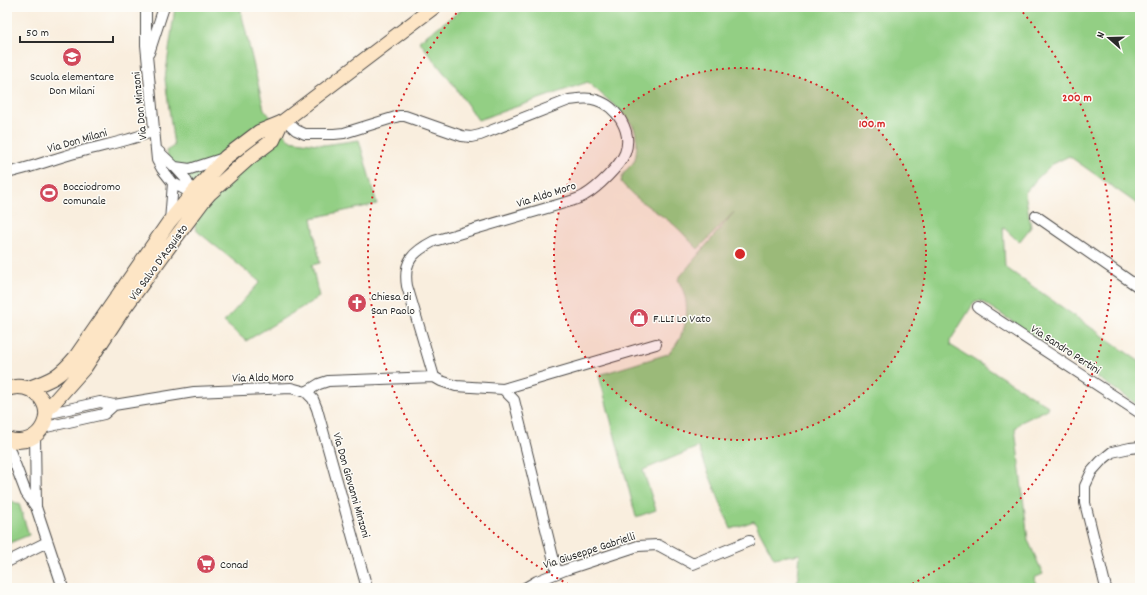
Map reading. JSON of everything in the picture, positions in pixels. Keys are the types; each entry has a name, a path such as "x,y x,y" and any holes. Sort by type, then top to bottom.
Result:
{"street":[{"name":"Via Don Minzoni","path":"146,7 148,59 157,160 173,183"},
{"name":"Via Don Minzoni","path":"148,59 164,7"},
{"name":"Via Salvo D'Acquisto","path":"46,412 85,368 198,197 226,158 259,132 283,121 434,7"},
{"name":"Via Aldo Moro","path":"283,121 305,134 334,134 344,133 398,116 405,116 462,136 471,137 480,135 569,100 581,98 595,100 605,104 622,122 626,130 627,142 625,153 620,162 595,187 585,195 571,201 434,241 422,247 412,256 406,269 405,277 434,376 441,381 456,386 503,389 656,344"},
{"name":"Via Salvo D'Acquisto","path":"28,388 51,379 63,372 75,358 170,222 198,197 210,193 248,159 273,140 283,121"},
{"name":"Via Don Milani","path":"7,173 26,169 78,152 137,138 154,132"},
{"path":"157,150 185,178 198,197"},
{"path":"175,167 190,169 226,158"},
{"path":"170,222 173,183 198,197"},
{"path":"1036,216 1140,288"},
{"name":"Via Sandro Pertini","path":"978,307 1140,413"},
{"name":"Via Aldo Moro","path":"114,405 194,392 291,388 306,392 319,384 328,381 434,376"},
{"path":"9,387 20,386 35,392 44,404 46,412 45,421 39,432 36,507"},
{"path":"503,389 514,400 557,573"},
{"name":"Via Don Giovanni Minzoni","path":"306,392 313,399 317,409 367,588"},
{"path":"46,412 100,402 114,405"},
{"path":"7,439 20,442 28,440 39,432 104,414 114,405"},
{"path":"7,443 26,493 36,507 63,588"},
{"path":"1106,588 1085,503 1085,486 1092,471 1100,461 1112,452 1140,447"},
{"name":"Via Giuseppe Gabrielli","path":"525,588 540,585 557,573 638,546 658,545 693,564 749,540"},
{"path":"7,562 47,542"}],"green space":[{"path":"175,7 240,7 264,109 289,140 324,145 359,140 377,204 312,218 320,263 312,265 319,297 246,341 224,322 260,282 197,231 166,151 174,146 165,79"},
{"path":"465,7 1140,7 1140,206 1069,156 1051,165 1025,193 1031,227 1019,242 1003,227 1005,267 1140,362 1140,407 981,301 975,301 950,341 950,345 1048,406 1046,410 1021,422 1015,428 1028,540 1043,574 1034,578 1038,588 797,588 800,554 774,558 754,521 731,529 698,447 643,470 656,510 636,517 599,375 668,354 678,342 684,328 687,312 684,295 678,279 734,212 698,249 673,224 632,194 621,182 622,177 635,159 637,144 634,128 620,111 588,82 478,120 452,83 419,41"},
{"path":"7,493 9,500 19,504 29,535 7,544"}],"place":[{"name":"Scuola elementare Don Milani","path":"72,57"},
{"name":"Bocciodromo comunale","path":"49,193"},
{"name":"Chiesa di San Paolo","path":"357,303"},
{"name":"F.LLI Lo Vato","path":"639,318"},
{"name":"Conad","path":"206,564"}]}
